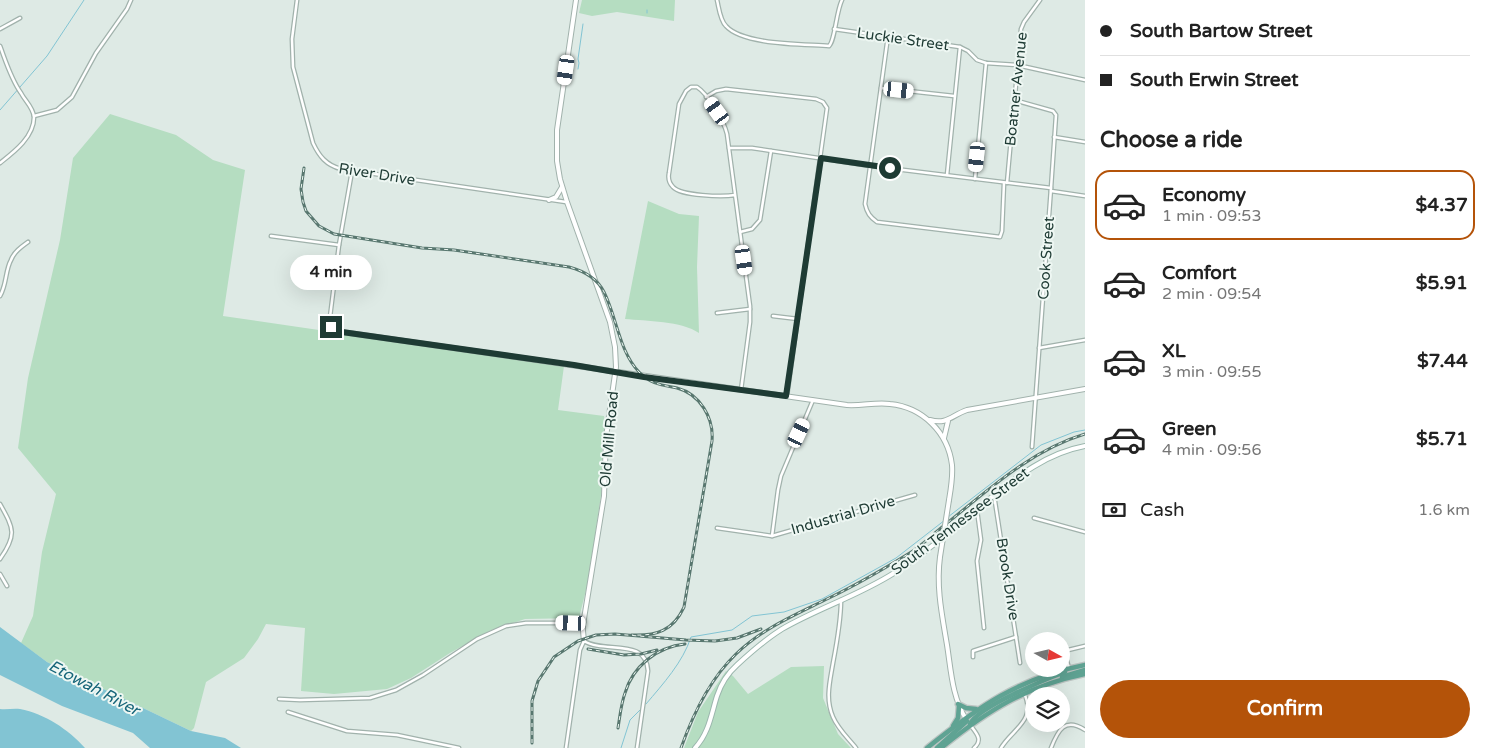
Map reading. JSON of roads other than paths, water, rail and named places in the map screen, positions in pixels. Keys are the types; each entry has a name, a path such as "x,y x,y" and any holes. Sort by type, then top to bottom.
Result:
{"main road":[{"path":"1070,668 1085,665"},
{"path":"936,748 967,722 1004,699 1075,667"},
{"path":"1057,681 1066,675 1085,670"},
{"path":"928,748 951,729 1024,693 1057,681 1085,674"},
{"path":"941,748 980,708 1018,686 1038,678"},
{"path":"951,729 958,718 958,705 968,709 980,708"}],"street":[{"path":"34,116 57,110 72,97 96,53 128,9 131,0"},
{"name":"River Drive","path":"297,0 292,39 294,67 313,142 318,152 328,164 335,168 352,171 567,202"},
{"name":"Old Mill Road","path":"576,0 557,138 558,167 567,202 610,322 615,347 615,372 606,437 604,503 584,622 584,641"},
{"path":"717,0 725,26 733,32 753,39 829,46 833,41 836,16 842,0"},
{"name":"Boatner Avenue","path":"871,166 865,204 867,212 877,222 1000,237 1022,27 1040,0"},
{"path":"0,29 20,18"},
{"name":"Luckie Street","path":"834,29 960,47 977,60 986,63 1017,65 1085,80"},
{"path":"871,166 888,36"},
{"path":"0,46 17,86 29,104 34,116 28,138 0,163"},
{"path":"947,176 960,47"},
{"path":"975,179 986,63"},
{"path":"735,196 712,196 681,192 672,187 669,181 681,99 688,90 695,86 700,89 723,121 727,134 750,309 741,390"},
{"path":"881,88 954,96"},
{"path":"706,97 716,91 726,89 821,101 826,106 821,158 786,396"},
{"name":"Cook Street","path":"1014,100 1055,112 1032,447"},
{"path":"1054,137 1085,142"},
{"path":"728,148 742,147 1006,183 1085,196"},
{"path":"740,232 752,229 760,220 770,151"},
{"path":"352,171 339,245 329,325 335,331 813,400 852,405 897,404 915,411 927,419 944,439 952,465 952,482 940,557 939,594 953,685 958,705 967,722 979,738 979,743 974,748"},
{"path":"549,200 558,195 562,187"},
{"path":"271,236 339,245"},
{"path":"0,296 11,258 16,251 28,242"},
{"path":"717,313 750,309"},
{"path":"773,316 798,319"},
{"path":"1039,348 1085,340"},
{"path":"937,429 958,413 967,410 1085,388"},
{"name":"Industrial Drive","path":"772,536 781,476 813,400"},
{"path":"927,419 939,422 948,420"},
{"path":"944,439 948,420"},
{"name":"South Tennessee Street","path":"695,748 704,737 720,688 728,674 763,642 806,616 877,583 902,568 1020,474 1039,462 1065,451 1085,446"},
{"name":"Industrial Drive","path":"717,528 772,536 915,495"},
{"name":"Brook Drive","path":"994,495 1020,663"},
{"path":"0,504 12,528 8,547 0,559"},
{"path":"977,510 981,540 977,561 984,628"},
{"path":"1034,518 1085,532"},
{"path":"0,574 7,586"},
{"path":"841,600 838,635 828,697 834,720 856,748"},
{"path":"279,698 300,700 370,698 396,690 423,675 477,639 506,626 526,623 584,622"},
{"path":"973,657 973,651 1016,637"},
{"path":"566,748 580,650 584,641 598,646 635,650 646,661 648,675 637,748"},
{"path":"1070,650 1085,646"},
{"path":"1000,748 1021,726 1026,716 1028,702 1024,693"},
{"path":"288,712 347,731 397,735 459,748"},
{"path":"1051,748 1056,734 1064,726 1069,724 1075,725 1085,730"}],"water":[{"name":"Etowah River","path":"0,627 47,662 191,731 225,738 241,748 150,748 133,733 62,706 0,675"},
{"path":"0,709 29,711 56,723 85,748 0,748"}],"waterway":[{"path":"0,110 47,56 84,0"},
{"path":"578,69 583,24"},
{"path":"948,517 1041,445 1074,432 1085,430"},
{"path":"646,704 678,664 691,637 732,630 752,616 784,612 822,599 896,558 945,520"},
{"path":"621,748 630,720 640,710"}],"railway":[{"path":"304,168 301,189 306,211 319,226 334,234 422,248 454,250 569,267 590,276 604,292 632,364 643,376 652,382 685,391 699,401 704,408 711,424 712,441 684,607 675,622 669,627 656,633 632,635"},
{"path":"681,748 697,710 710,686 726,664 746,645 780,623 859,583 908,554 1009,474 1045,451 1085,434"},
{"path":"532,743 532,701 538,681 554,657 578,641 596,635 615,634 715,641 737,638 761,629"},
{"path":"618,728 625,693 640,666 665,649 685,644"},
{"path":"588,649 624,655 641,654 657,650"}]}
